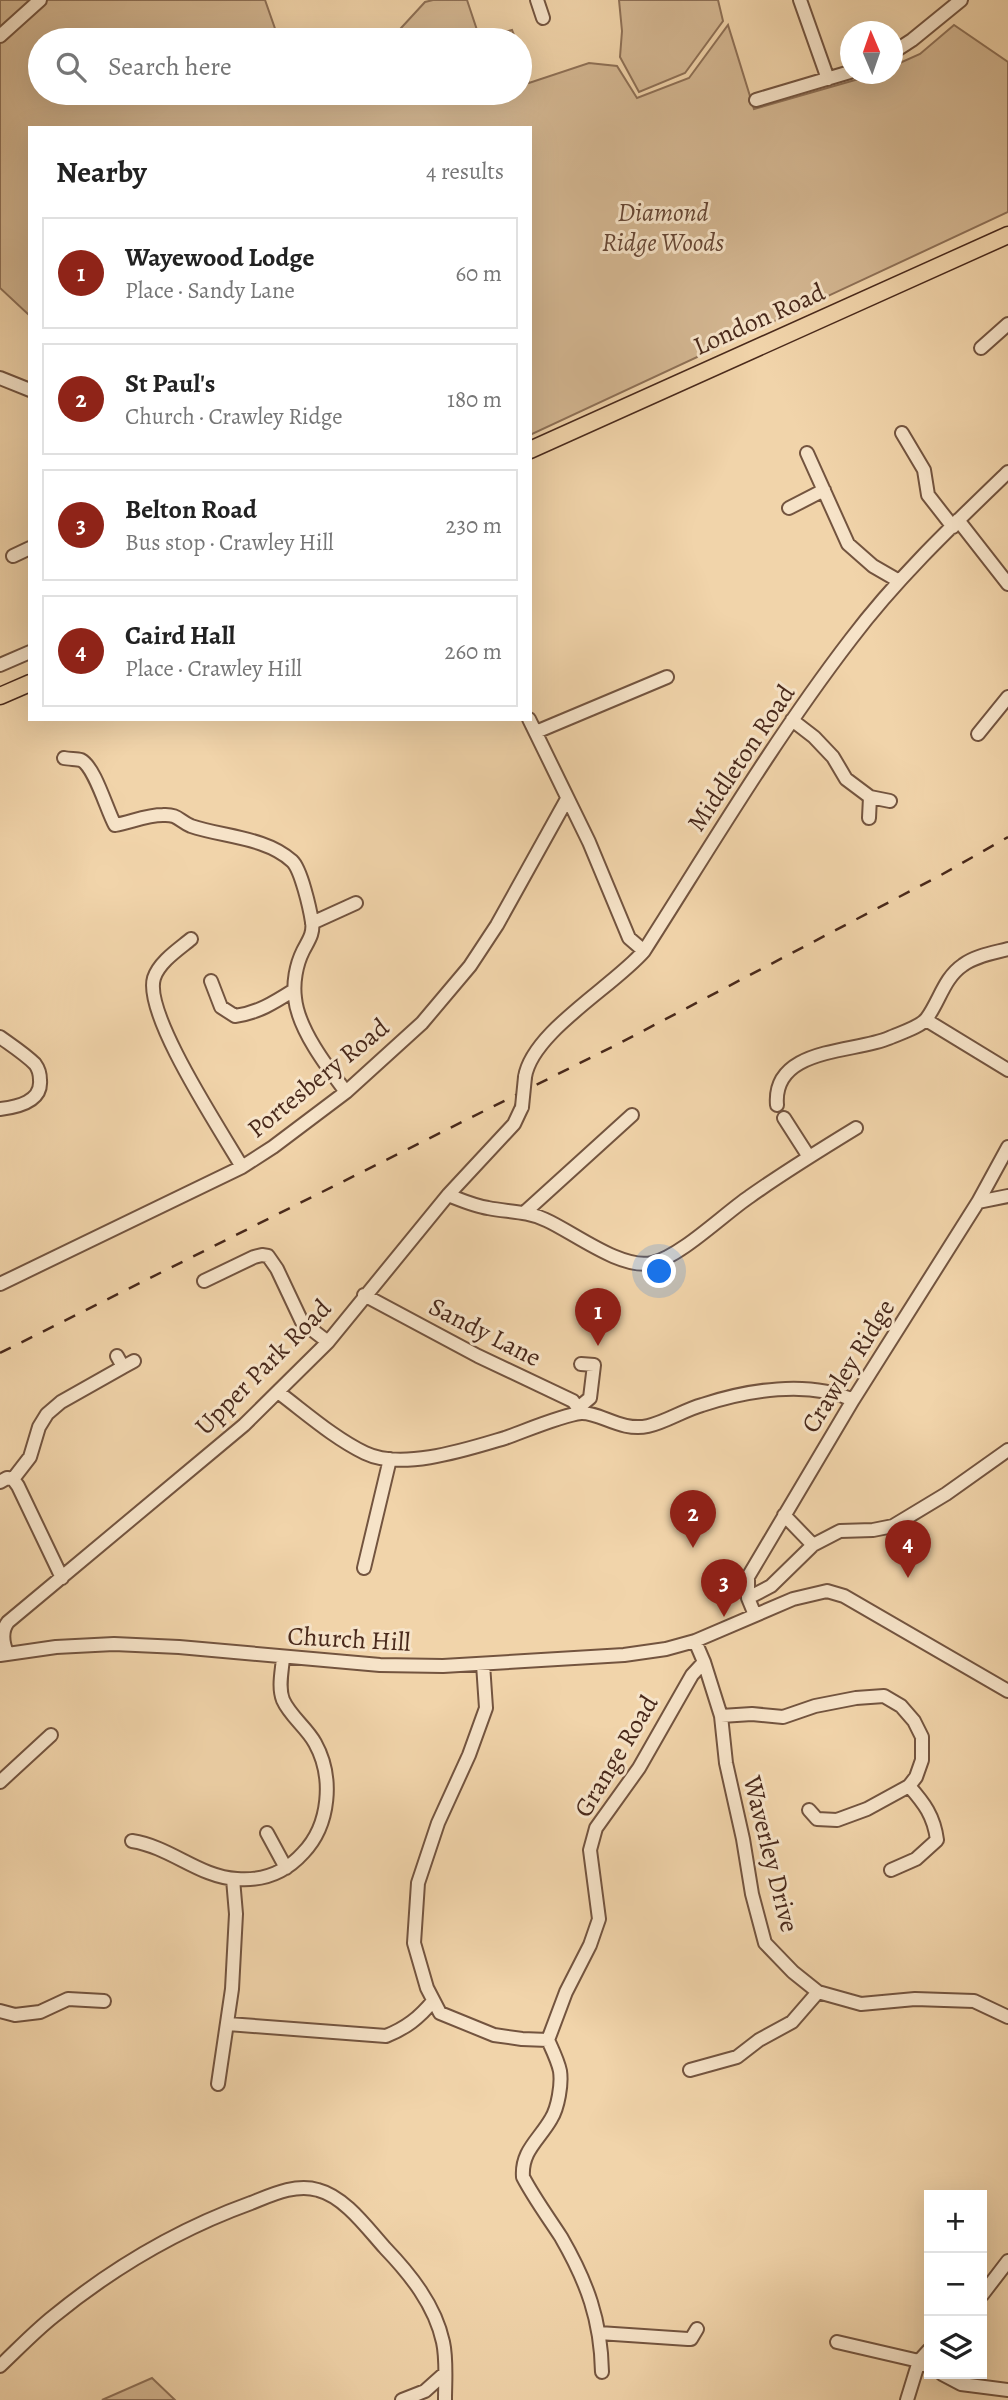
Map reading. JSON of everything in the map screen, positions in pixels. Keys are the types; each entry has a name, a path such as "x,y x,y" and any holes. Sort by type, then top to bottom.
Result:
{"main road":[{"name":"London Road","path":"532,449 1008,234"},
{"path":"0,696 28,684"}],"street":[{"path":"0,36 40,0"},
{"path":"537,0 543,18"},
{"path":"800,0 828,79"},
{"path":"939,0 947,12"},
{"path":"903,46 961,0"},
{"path":"756,100 840,75"},
{"path":"981,348 1007,329"},
{"path":"0,378 28,389"},
{"path":"902,433 924,470 928,495 1008,584"},
{"path":"807,453 848,544 873,566 899,581"},
{"name":"Middleton Road","path":"522,1107 528,1064 546,1037 630,967 644,950 792,720 852,638 899,581 1008,472"},
{"path":"789,508 824,490"},
{"path":"13,556 28,549"},
{"path":"0,665 28,653"},
{"path":"536,732 667,677"},
{"path":"978,734 1008,696"},
{"path":"792,720 814,737 833,757 846,779 870,797 890,801"},
{"path":"530,721 589,842 629,938 644,950"},
{"path":"64,758 81,760 88,767 116,825 160,814 177,816 187,824 252,841 293,862 312,923 311,937 296,971 295,1001 323,1061 346,1092"},
{"path":"869,818 870,797"},
{"name":"Portesbery Road","path":"0,1284 242,1167 346,1092 422,1023 470,966 510,902 567,799"},
{"path":"312,923 356,903"},
{"path":"191,939 167,959 154,977 153,991 159,1016 182,1064 242,1167"},
{"path":"777,1105 778,1088 794,1066 815,1055 872,1045 926,1020 939,992 961,966 970,960 1008,949"},
{"path":"211,981 221,1007 235,1016 272,1005 295,990"},
{"path":"926,1020 1008,1070"},
{"path":"0,1037 37,1066 40,1081 36,1096 16,1107 0,1109"},
{"name":"Upper Park Road","path":"3,1654 2,1629 244,1425 328,1342 448,1195 508,1131 519,1117 522,1107"},
{"path":"524,1213 632,1115"},
{"path":"784,1118 809,1157"},
{"path":"448,1195 486,1208 545,1219 581,1241 635,1264 652,1264 680,1249 748,1197 856,1128"},
{"name":"Crawley Ridge","path":"748,1598 748,1577 853,1400 978,1202 1008,1147"},
{"path":"978,1202 1008,1196"},
{"path":"204,1281 254,1257 268,1256 302,1322 328,1342"},
{"name":"Sandy Lane","path":"364,1295 478,1356 573,1401 580,1410 631,1427 648,1426 700,1405 732,1396 764,1392 804,1389 828,1391 853,1400"},
{"path":"62,1578 23,1496 6,1481 30,1457 47,1415 61,1402 125,1361"},
{"path":"278,1392 341,1439 368,1454 390,1459 414,1459 503,1438 580,1410 590,1398 594,1365 581,1364"},
{"path":"755,1615 748,1598 771,1586 813,1545 840,1531 873,1530 893,1526 1008,1450"},
{"path":"364,1568 390,1459"},
{"path":"784,1515 813,1545"},
{"name":"Church Hill","path":"3,1654 79,1646 139,1644 283,1658 380,1665 443,1666 624,1655 666,1649 695,1641 793,1599 827,1591 844,1596 1008,1691"},
{"name":"Waverley Drive","path":"695,1641 721,1716 726,1763 752,1894 765,1943 793,1972 818,1992 861,2004 915,1999 974,2001 1008,2017"},
{"path":"132,1842 161,1848 210,1873 233,1879 264,1879 286,1868 307,1850 327,1809 325,1774 316,1744 283,1701 280,1682 283,1658"},
{"name":"Grange Road","path":"548,2040 599,1919 590,1850 596,1828 639,1768 692,1675 704,1662"},
{"path":"483,1664 486,1708 469,1755 438,1823 418,1883 414,1943 433,2001 440,2013 494,2035 548,2040 560,2072 558,2096 552,2118 528,2150 522,2166 523,2176 583,2278 599,2333 602,2372"},
{"path":"721,1716 751,1714 783,1717 815,1706 884,1696 901,1706 914,1721 922,1737 922,1760 909,1786 867,1809 836,1820 817,1819 809,1810"},
{"path":"0,1782 51,1735"},
{"path":"891,1870 916,1859 937,1840 935,1825 928,1808 909,1786"},
{"path":"259,1847 269,1837 286,1868"},
{"path":"218,2084 228,2024 235,1943 233,1879"},
{"path":"690,2070 737,2057 792,2022 818,1992"},
{"path":"0,2011 15,2015 40,2012 68,1999 104,2001"},
{"path":"228,2024 386,2036 419,2018 433,2001"},
{"path":"0,2366 54,2316 117,2269 166,2239 280,2192 304,2188 321,2190 346,2207 414,2280 443,2343 445,2400"},
{"path":"987,2288 1008,2261"},
{"path":"599,2333 691,2339 697,2329"},
{"path":"837,2342 924,2364 906,2400"},
{"path":"402,2400 425,2390 444,2374"},
{"path":"952,2379 961,2384 1008,2390"},
{"path":"425,2390 436,2393 445,2400"}],"green space":[{"name":"Diamond Ridge Woods","path":"0,0 265,0 275,28 28,28 28,105 532,105 532,82 589,63 617,66 637,98 689,78 728,25 754,109 841,84 903,84 903,62 920,54 954,25 1008,62 1008,212 532,434 532,126 28,126 28,314 0,288"},
{"path":"467,0 476,28 401,28 425,2"},
{"path":"619,0 718,0 723,21 685,73 639,92 620,57 622,31"},
{"path":"152,2378 175,2400 102,2400"}],"railway":[{"path":"0,1353 618,1044 941,875 1008,837"}],"place":[{"name":"Wayewood Lodge","path":"598,1346"},
{"name":"St Paul's","path":"693,1548"},
{"name":"Caird Hall","path":"908,1578"},
{"name":"Belton Road","path":"724,1617"}]}
